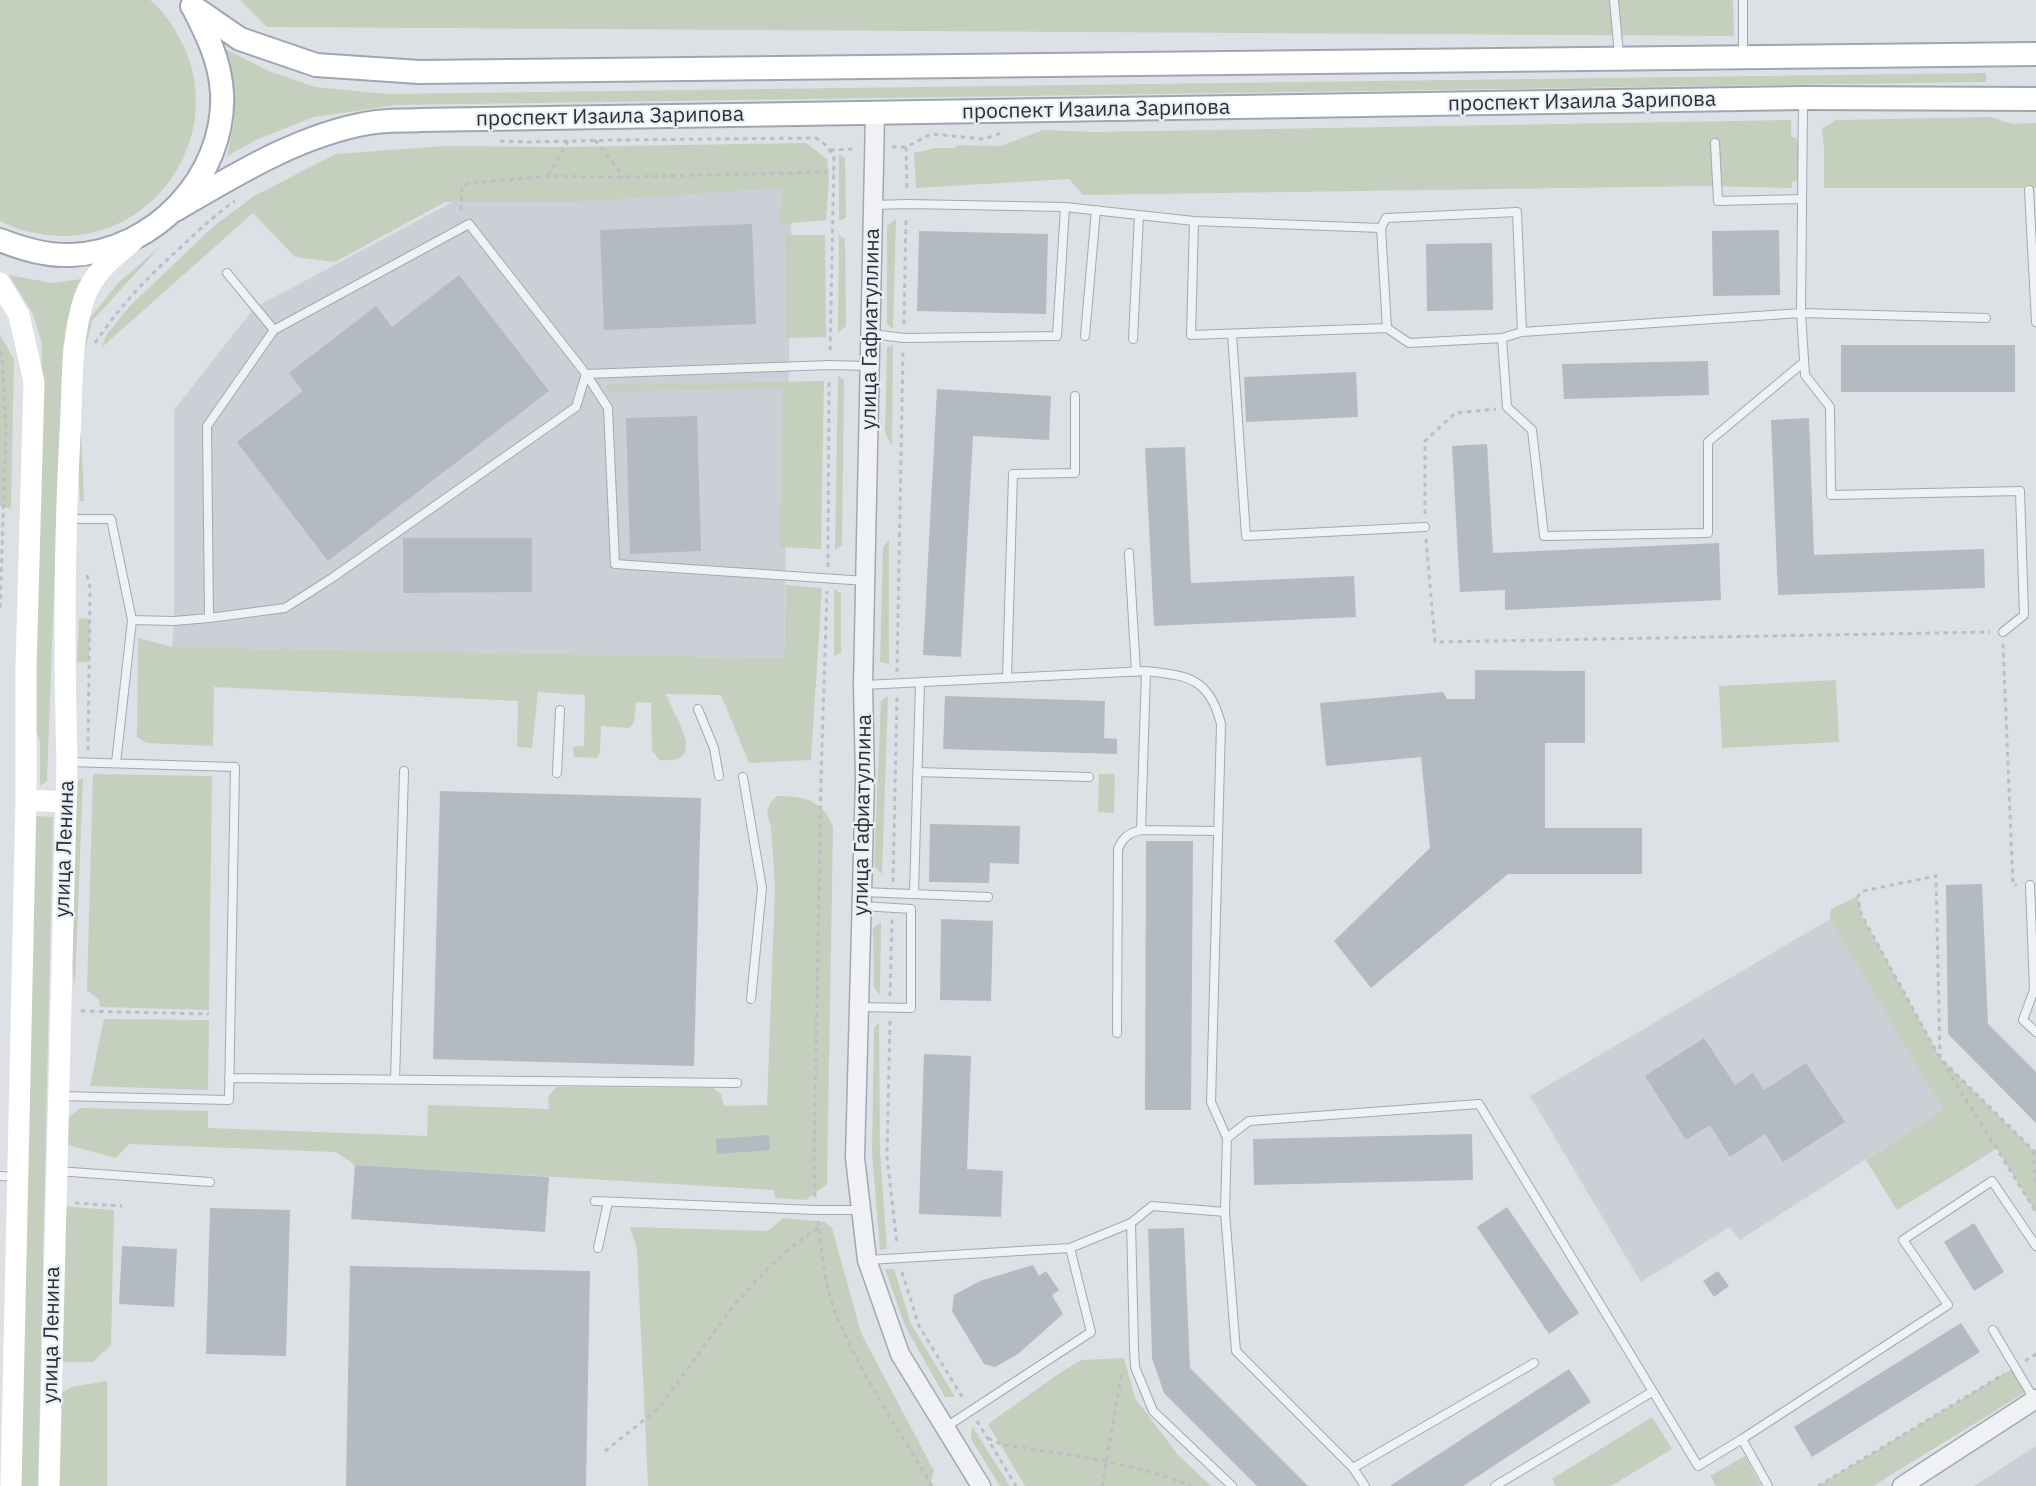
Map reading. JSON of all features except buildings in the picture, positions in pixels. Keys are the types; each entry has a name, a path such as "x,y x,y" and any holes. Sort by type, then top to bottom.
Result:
{"main road":[{"name":"проспект Изаила Зарипова","path":"189,3 240,39 280,55 316,65 419,72 2036,54"},
{"path":"0,240 32,252 70,255 104,250 140,236 175,210 202,175 218,134 222,93 214,50 189,3"},
{"name":"проспект Изаила Зарипова","path":"175,210 277,154 326,134 370,122 1803,98 2036,99"},
{"name":"улица Ленина","path":"49,1486 67,762 64,671 66,519 75,336 85,297 104,265 140,236"},
{"name":"улица Ленина","path":"0,283 19,315 34,382 26,668 26,800 9,1177 8,1476"},
{"path":"26,800 66,802"}],"street":[{"name":"улица Гафиатуллина","path":"875,114 863,685 865,778 855,1158 867,1260 900,1354 981,1486"},
{"path":"1902,1486 2035,1399"}],"lane":[{"path":"1614,0 1620,59"},
{"path":"1743,0 1743,57"},
{"path":"1803,98 1801,313 1804,362 1805,375 1830,407 1831,495 2020,491 2024,615 2003,632"},
{"path":"1715,143 1718,201 1802,199"},
{"path":"2029,190 2034,222 2036,322"},
{"path":"873,205 1065,207 1194,221 1381,228"},
{"path":"872,334 904,338 1057,336 1065,207"},
{"path":"1085,336 1096,210"},
{"path":"1387,328 1381,228 1386,218 1516,212 1522,332"},
{"path":"1133,339 1139,215"},
{"path":"1194,221 1191,335 1387,328 1409,343 1502,338 1522,332 1801,313 1986,318"},
{"path":"209,618 207,426 274,330 469,224 586,374 608,408 615,564 866,581"},
{"path":"227,273 274,330"},
{"path":"1232,334 1246,536 1425,527"},
{"path":"1502,338 1507,407 1532,430 1544,536 1708,533 1708,442 1804,362"},
{"path":"586,374 830,365 871,366"},
{"path":"132,620 174,621 285,608 323,584 576,407 586,374"},
{"path":"1006,678 1013,474 1076,473 1075,396"},
{"path":"66,519 111,519 132,620 116,763"},
{"path":"1129,553 1136,672"},
{"path":"1141,830 1146,671"},
{"path":"863,685 1146,671 1189,678 1202,686 1217,707 1221,723 1211,1102 1227,1138 1225,1212 1236,1351 1353,1468 1365,1486"},
{"path":"914,894 920,682"},
{"path":"557,773 560,710"},
{"path":"698,710 714,747 719,776"},
{"path":"58,1096 229,1100 235,767 67,762"},
{"path":"394,1080 404,771"},
{"path":"917,772 1089,777"},
{"path":"743,777 762,888 751,999"},
{"path":"1116,1033 1118,849 1125,837 1141,830 1218,831"},
{"path":"2030,885 2035,990 2023,1020 2036,1032"},
{"path":"862,899 914,894 988,897"},
{"path":"859,1007 911,1008 911,909 862,899"},
{"path":"229,1078 737,1083"},
{"path":"1227,1138 1249,1121 1479,1104 1698,1466 1948,1305 1903,1240 1952,1207 1992,1181 2036,1246"},
{"path":"56,1171 210,1182"},
{"path":"595,1201 861,1210"},
{"path":"598,1248 608,1202"},
{"path":"867,1260 1070,1248 1131,1223 1152,1206 1225,1212"},
{"path":"1131,1223 1134,1367 1153,1410 1232,1486"},
{"path":"945,1428 1091,1332 1070,1248"},
{"path":"1993,1330 2035,1399"},
{"path":"1353,1468 1534,1363"},
{"path":"1495,1486 1652,1392"},
{"path":"1742,1439 1768,1486"}],"path":[{"path":"493,140 527,142 816,138 825,144 834,159 828,578 821,778 814,1148 816,1210 823,1263 834,1310 854,1353 932,1486"},
{"path":"595,140 624,177"},
{"path":"548,176 568,141"},
{"path":"461,210 462,186 469,183 548,176 624,177 834,172"},
{"path":"94,345 117,310 141,283 238,198"},
{"path":"0,352 6,429 0,612"},
{"path":"1507,407 1455,413 1425,441 1425,527 1435,642 2003,632 2013,885 2030,885"},
{"path":"88,762 90,603"},
{"path":"2036,1153 1940,1058 1936,876 1863,891 1858,896 1860,911 1940,1058 2036,1212"},
{"path":"81,1011 209,1014"},
{"path":"2032,1149 2036,1185"},
{"path":"74,1202 122,1206"},
{"path":"605,1451 658,1409 734,1305 765,1271 794,1245 818,1228"},
{"path":"1102,1486 1124,1358 1134,1347"},
{"path":"1818,1486 2036,1354"},
{"path":"987,1437 1000,1444 1158,1473 1191,1486"}],"shaded area":[{"path":"792,179 784,658 172,647 174,410 254,308 464,196"},
{"path":"1830,919 1943,1110 1740,1240 1730,1227 1641,1282 1530,1096"},
{"path":"2036,1446 2036,1486 1974,1486"}],"green space":[{"path":"0,0 150,0 177,34 184,47 194,80 195,114 188,146 174,175 153,200 127,219 96,232 61,236 30,232 0,221"},
{"path":"240,0 1733,0 1734,36 267,27"},
{"path":"225,49 269,71 315,87 387,94 1986,73 1986,82 396,105 314,117 258,139 227,156 234,122 233,88"},
{"path":"1991,117 2012,124 2036,123 2036,188 1824,188 1822,129 1836,120"},
{"path":"1791,120 1791,137 1796,137 1801,155 1797,181 1792,182 1792,188 1706,186 1083,195 1069,179 916,188 914,153 936,148 953,148 958,145 1001,146 1043,130 1095,132"},
{"path":"806,143 827,159 829,182 826,220 780,224 782,188 574,202 445,202 335,262 295,257 253,213 101,348 107,334 130,306 215,225 254,196 336,154 443,146 560,147"},
{"path":"839,154 845,158 846,218 839,221"},
{"path":"896,219 893,329 887,324 887,226"},
{"path":"785,235 825,235 826,337 786,338"},
{"path":"839,235 845,239 846,326 838,333"},
{"path":"160,247 92,321 84,355 81,429 84,501 80,501 76,430 80,353 89,319 119,282"},
{"path":"9,275 52,283 89,278 74,309 63,346 47,781 40,786 40,742 33,721 42,344 33,314"},
{"path":"0,335 14,359 11,509 0,506"},
{"path":"893,345 892,447 885,432 887,348"},
{"path":"838,376 844,380 842,545 835,550"},
{"path":"824,381 821,549 780,547 783,388 608,392 606,389 606,385"},
{"path":"889,539 889,664 880,662 883,548"},
{"path":"786,585 822,588 811,760 749,763 721,695 666,694 685,738 686,748 683,755 674,760 659,760 652,750 651,703 636,702 634,722 629,728 601,726 600,753 597,758 574,757 573,747 584,746 585,695 538,692 532,748 517,747 518,701 214,687 213,746 147,743 137,737 138,638 172,647 784,658"},
{"path":"834,589 841,593 841,653 834,656"},
{"path":"79,618 90,619 89,662 77,662"},
{"path":"1836,680 1839,742 1722,748 1719,686"},
{"path":"888,696 882,874 874,866 881,701"},
{"path":"93,774 212,776 209,1010 100,1007 99,1000 87,990"},
{"path":"1099,774 1115,774 1114,813 1098,812"},
{"path":"83,778 75,986 68,945 78,781"},
{"path":"777,796 811,801 824,811 833,827 827,1184 806,1200 775,1198 774,1190 355,1165 336,1152 129,1144 116,1158 68,1145 65,1140 66,1119 81,1108 208,1111 208,1128 427,1136 428,1105 549,1109 548,1097 556,1087 713,1088 721,1094 724,1106 767,1105 775,888 771,827 767,813 770,803"},
{"path":"35,816 53,817 38,1486 21,1486"},
{"path":"1858,896 1861,914 1940,1058 2036,1153 2036,1212 1996,1147 1990,1153 1897,1210 1866,1160 1943,1110 1830,919 1831,909"},
{"path":"881,922 880,996 874,987 873,928"},
{"path":"104,1019 209,1020 208,1090 90,1086"},
{"path":"879,1022 880,1152 887,1249 880,1250 872,1153 874,1028"},
{"path":"60,1206 114,1210 111,1345 93,1362 64,1362 57,1352"},
{"path":"783,1218 825,1222 832,1228 861,1333 934,1471 930,1486 648,1486 637,1249 630,1227 768,1231"},
{"path":"885,1269 894,1269 911,1324 955,1397 945,1397 905,1326"},
{"path":"1124,1358 1135,1398 1178,1455 1211,1486 1025,1486 988,1424 1061,1372 1082,1360"},
{"path":"2015,1367 2029,1390 1873,1486 1818,1486"},
{"path":"107,1381 107,1486 56,1486 57,1396 71,1387"},
{"path":"1652,1417 1672,1449 1611,1486 1556,1486 1552,1479"},
{"path":"972,1426 1010,1486 1000,1486 971,1439"},
{"path":"1745,1456 1761,1486 1716,1486 1710,1476"}]}
